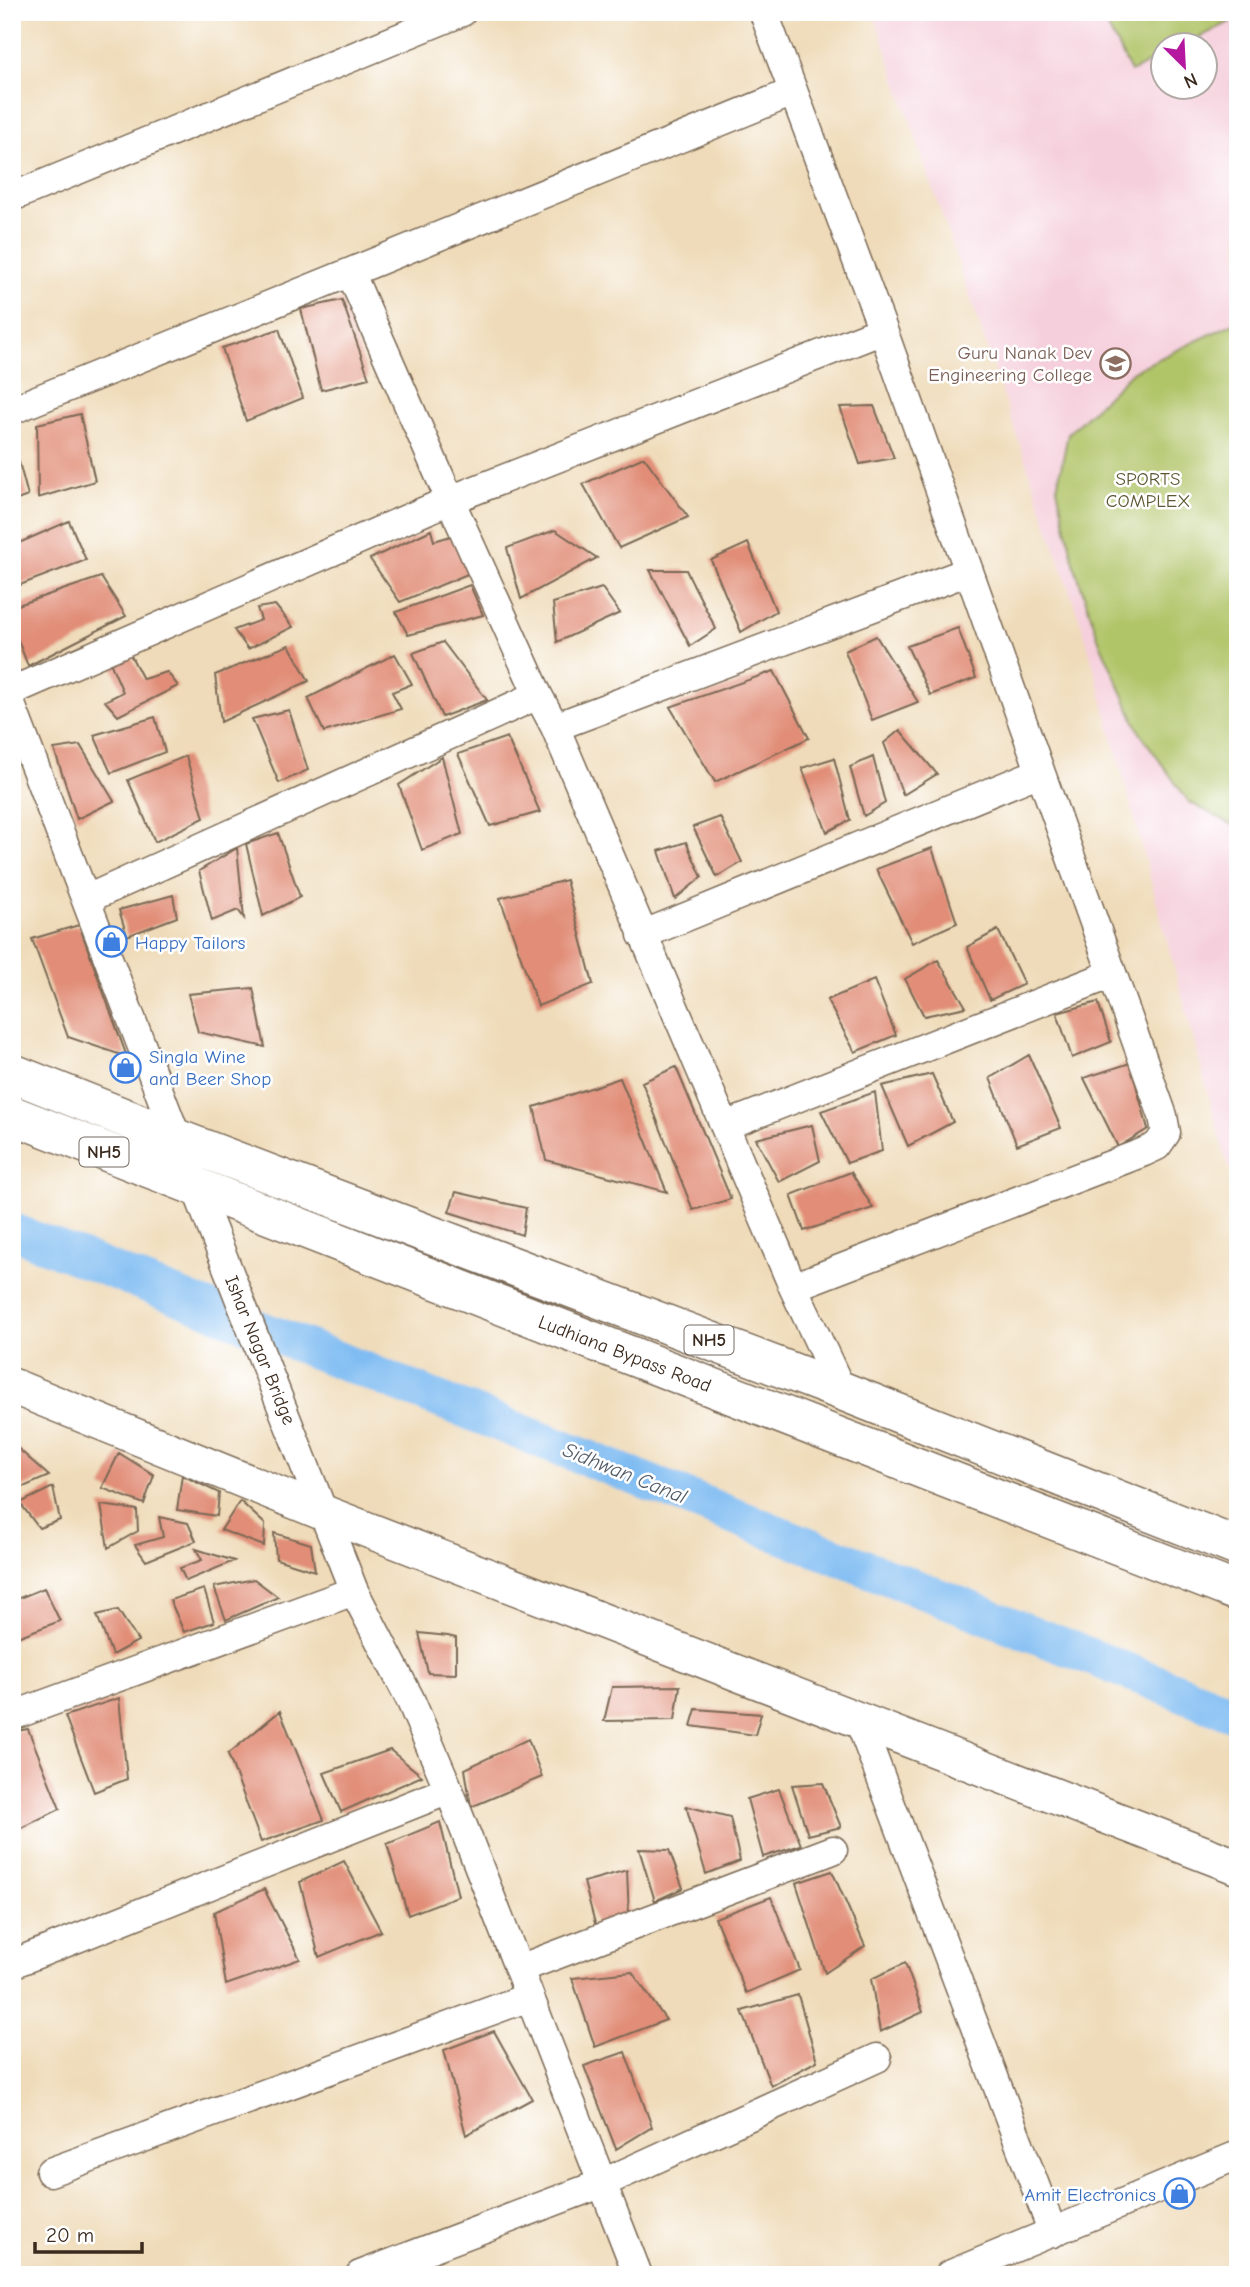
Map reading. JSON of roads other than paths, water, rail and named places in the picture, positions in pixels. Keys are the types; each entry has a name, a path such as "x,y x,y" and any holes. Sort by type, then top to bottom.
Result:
{"highway":[{"name":"NH5","path":"12,1073 178,1139 842,1391 1238,1547"},
{"name":"Ludhiana Bypass Road","path":"12,1115 1238,1591"}],"street":[{"path":"12,197 461,12"},
{"path":"765,16 883,330 1163,1116 1166,1133 1157,1146 793,1287"},
{"path":"12,410 793,92"},
{"path":"351,274 450,500 555,727 793,1287 842,1391"},
{"path":"12,691 450,500 883,330"},
{"path":"555,727 969,571"},
{"path":"87,899 538,695"},
{"name":"Ishar Nagar Bridge","path":"12,707 354,1591 410,1699 449,1790 638,2275"},
{"path":"642,935 1040,772"},
{"path":"725,1126 1112,974"},
{"path":"12,1387 324,1513 1238,1867"},
{"path":"12,1716 354,1591"},
{"path":"859,1720 1053,2233"},
{"path":"12,1964 449,1790"},
{"path":"519,1969 833,1850"},
{"path":"50,2172 529,1997"},
{"path":"360,2275 603,2183 877,2059"},
{"path":"949,2275 1238,2155"}],"waterway":[{"name":"Sidhwan Canal","path":"12,1231 1238,1715"}],"place":[{"name":"Guru Nanak Dev Engineering College","path":"1115,363"},
{"name":"Happy Tailors","path":"112,942"},
{"name":"Singla Wine and Beer Shop","path":"126,1067"},
{"name":"Amit Electronics","path":"1179,2194"}],"park label":[{"name":"SPORTS COMPLEX","path":"1148,489"}]}
